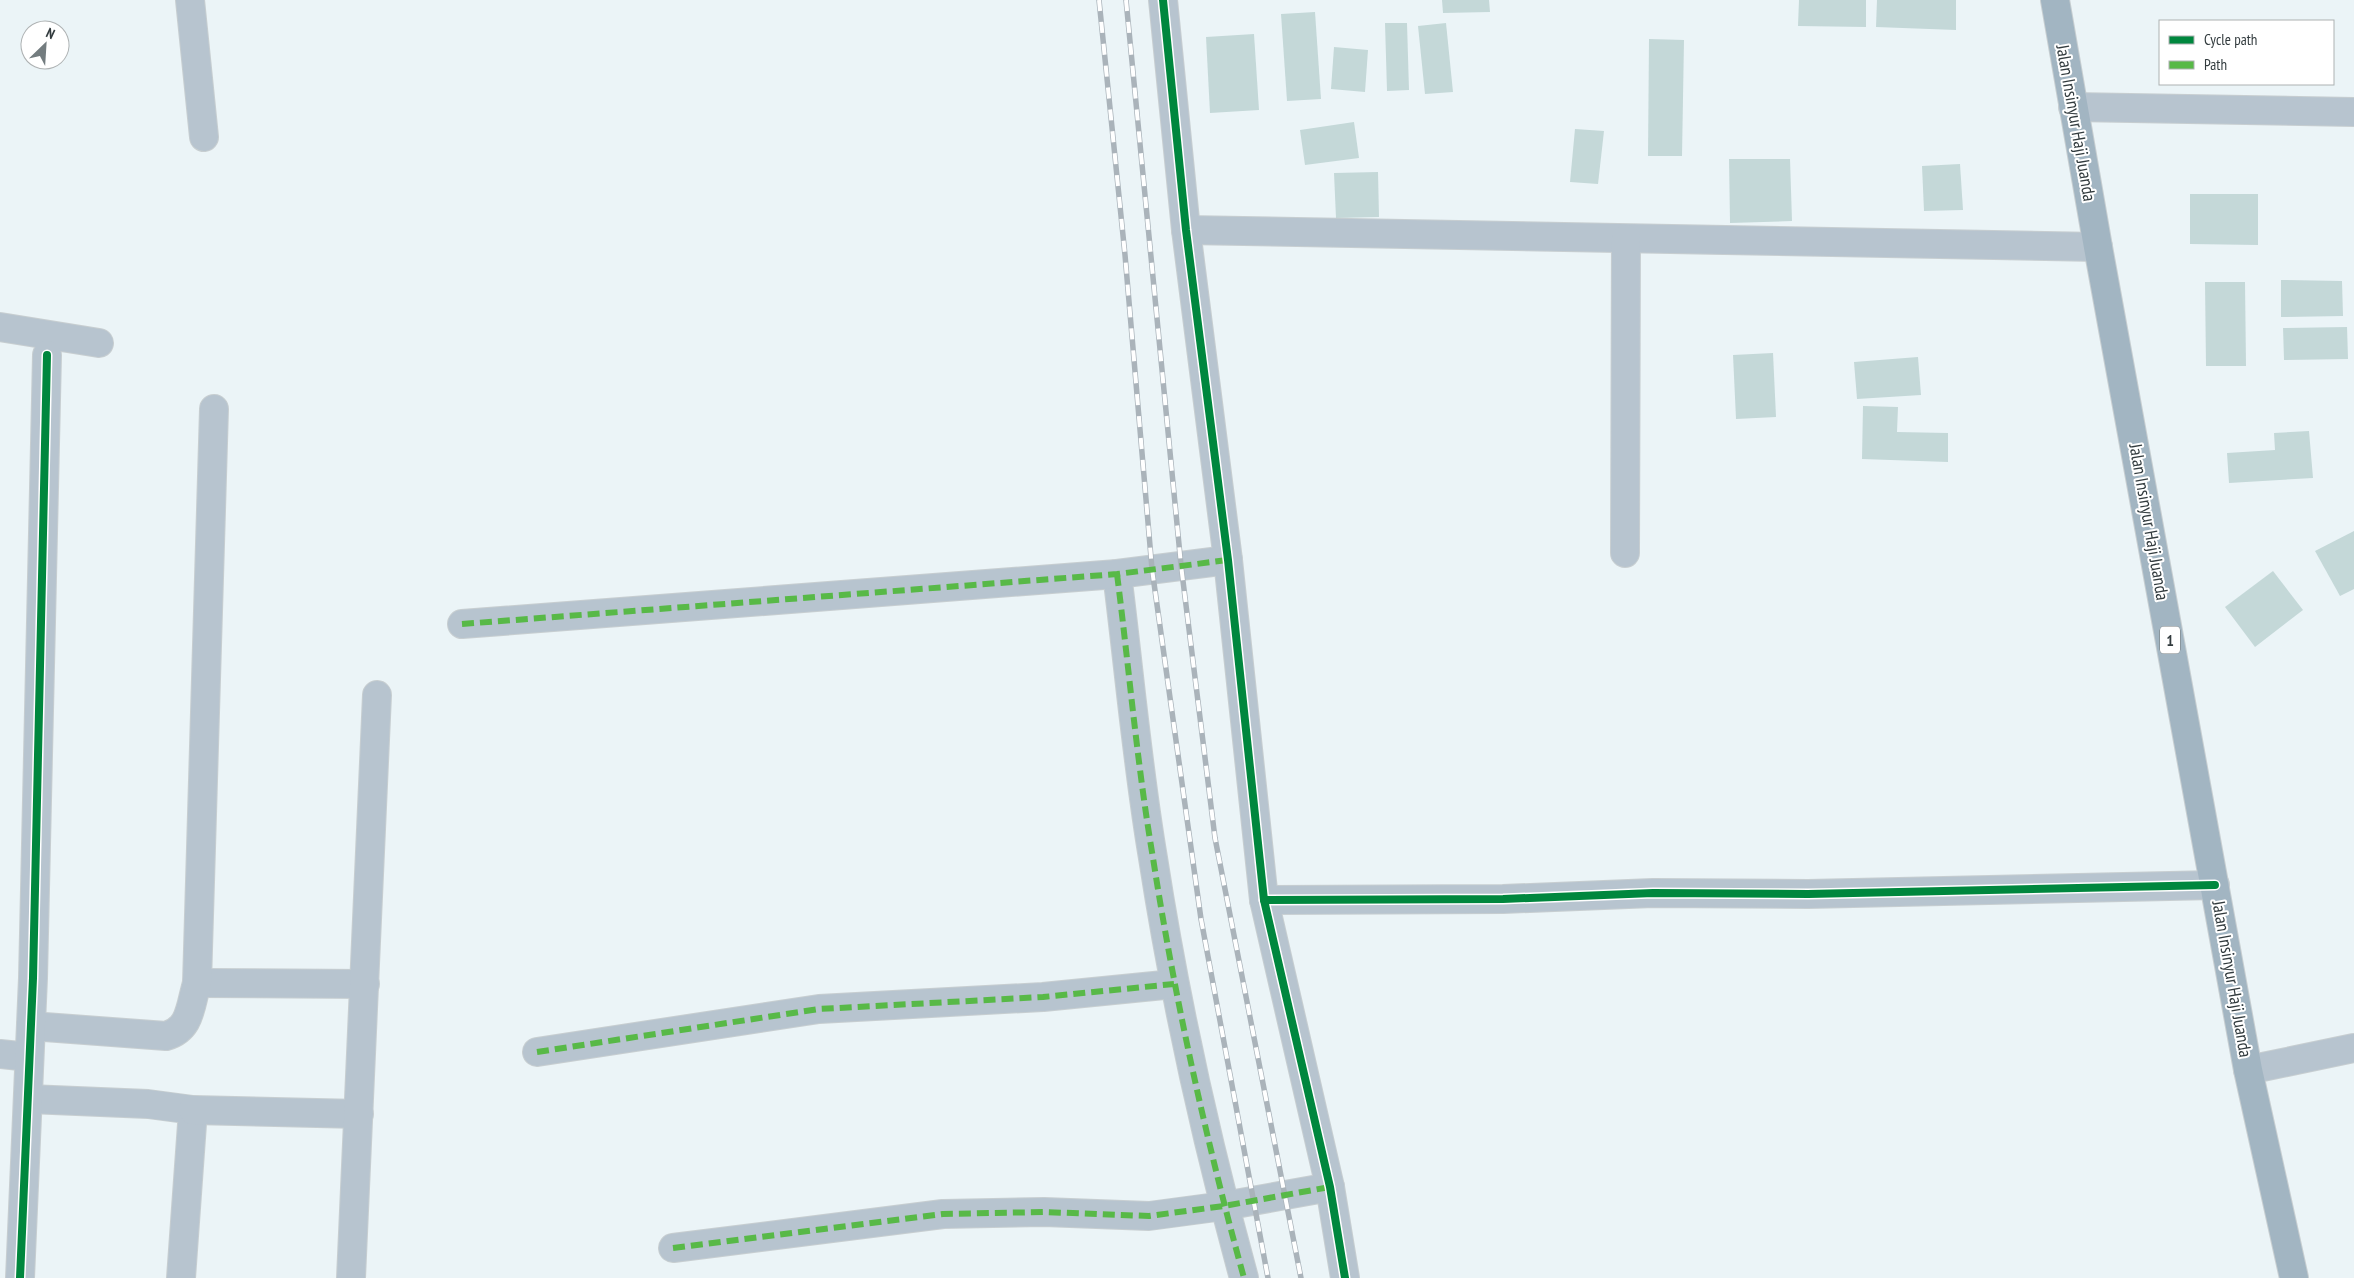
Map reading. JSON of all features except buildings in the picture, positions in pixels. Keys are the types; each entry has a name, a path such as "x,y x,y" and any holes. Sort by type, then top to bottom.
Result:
{"highway":[{"name":"Jalan Insinyur Haji Juanda","path":"2055,0 2098,247 2248,1070 2294,1278"}],"street":[{"path":"190,0 204,137"},
{"path":"1163,0 1186,230 1228,560 1264,900 1330,1187 1344,1278"},
{"path":"2073,107 2354,112"},
{"path":"1186,230 2098,247"},
{"path":"1625,553 1626,239"},
{"path":"0,327 99,344"},
{"path":"20,1278 29,1099 47,356"},
{"path":"31,1026 166,1036 177,1033 184,1026 196,983 214,409"},
{"path":"462,624 1117,574 1228,560"},
{"path":"1117,574 1152,856 1174,984 1224,1206 1244,1278"},
{"path":"351,1278 377,695"},
{"path":"1264,900 1503,899 1653,893 1818,894 2215,885"},
{"path":"196,983 365,984"},
{"path":"537,1052 819,1009 1043,996 1174,984"},
{"path":"2248,1070 2354,1048"},
{"path":"0,1054 29,1056"},
{"path":"29,1099 148,1104 193,1110 359,1114"},
{"path":"182,1278 193,1110"},
{"path":"673,1248 943,1214 1044,1212 1149,1216 1224,1206 1330,1187"}],"railway":[{"path":"1099,0 1125,255 1152,569 1201,919 1268,1278"},
{"path":"1126,0 1181,565 1215,838 1301,1278"}],"marked path":[{"path":"462,624 1117,574 1228,560"},
{"path":"1117,574 1142,787 1171,964 1204,1122 1244,1278"},
{"path":"537,1052 819,1009 1043,997 1174,984"},
{"path":"673,1248 943,1214 1044,1212 1149,1216 1224,1206 1330,1187"}],"cycle path":[{"path":"1163,0 1186,230 1228,560 1264,900 1330,1187 1345,1278"},
{"path":"20,1278 33,978 47,355"},
{"path":"1264,900 1503,899 1653,893 1808,894 2215,885"}]}
